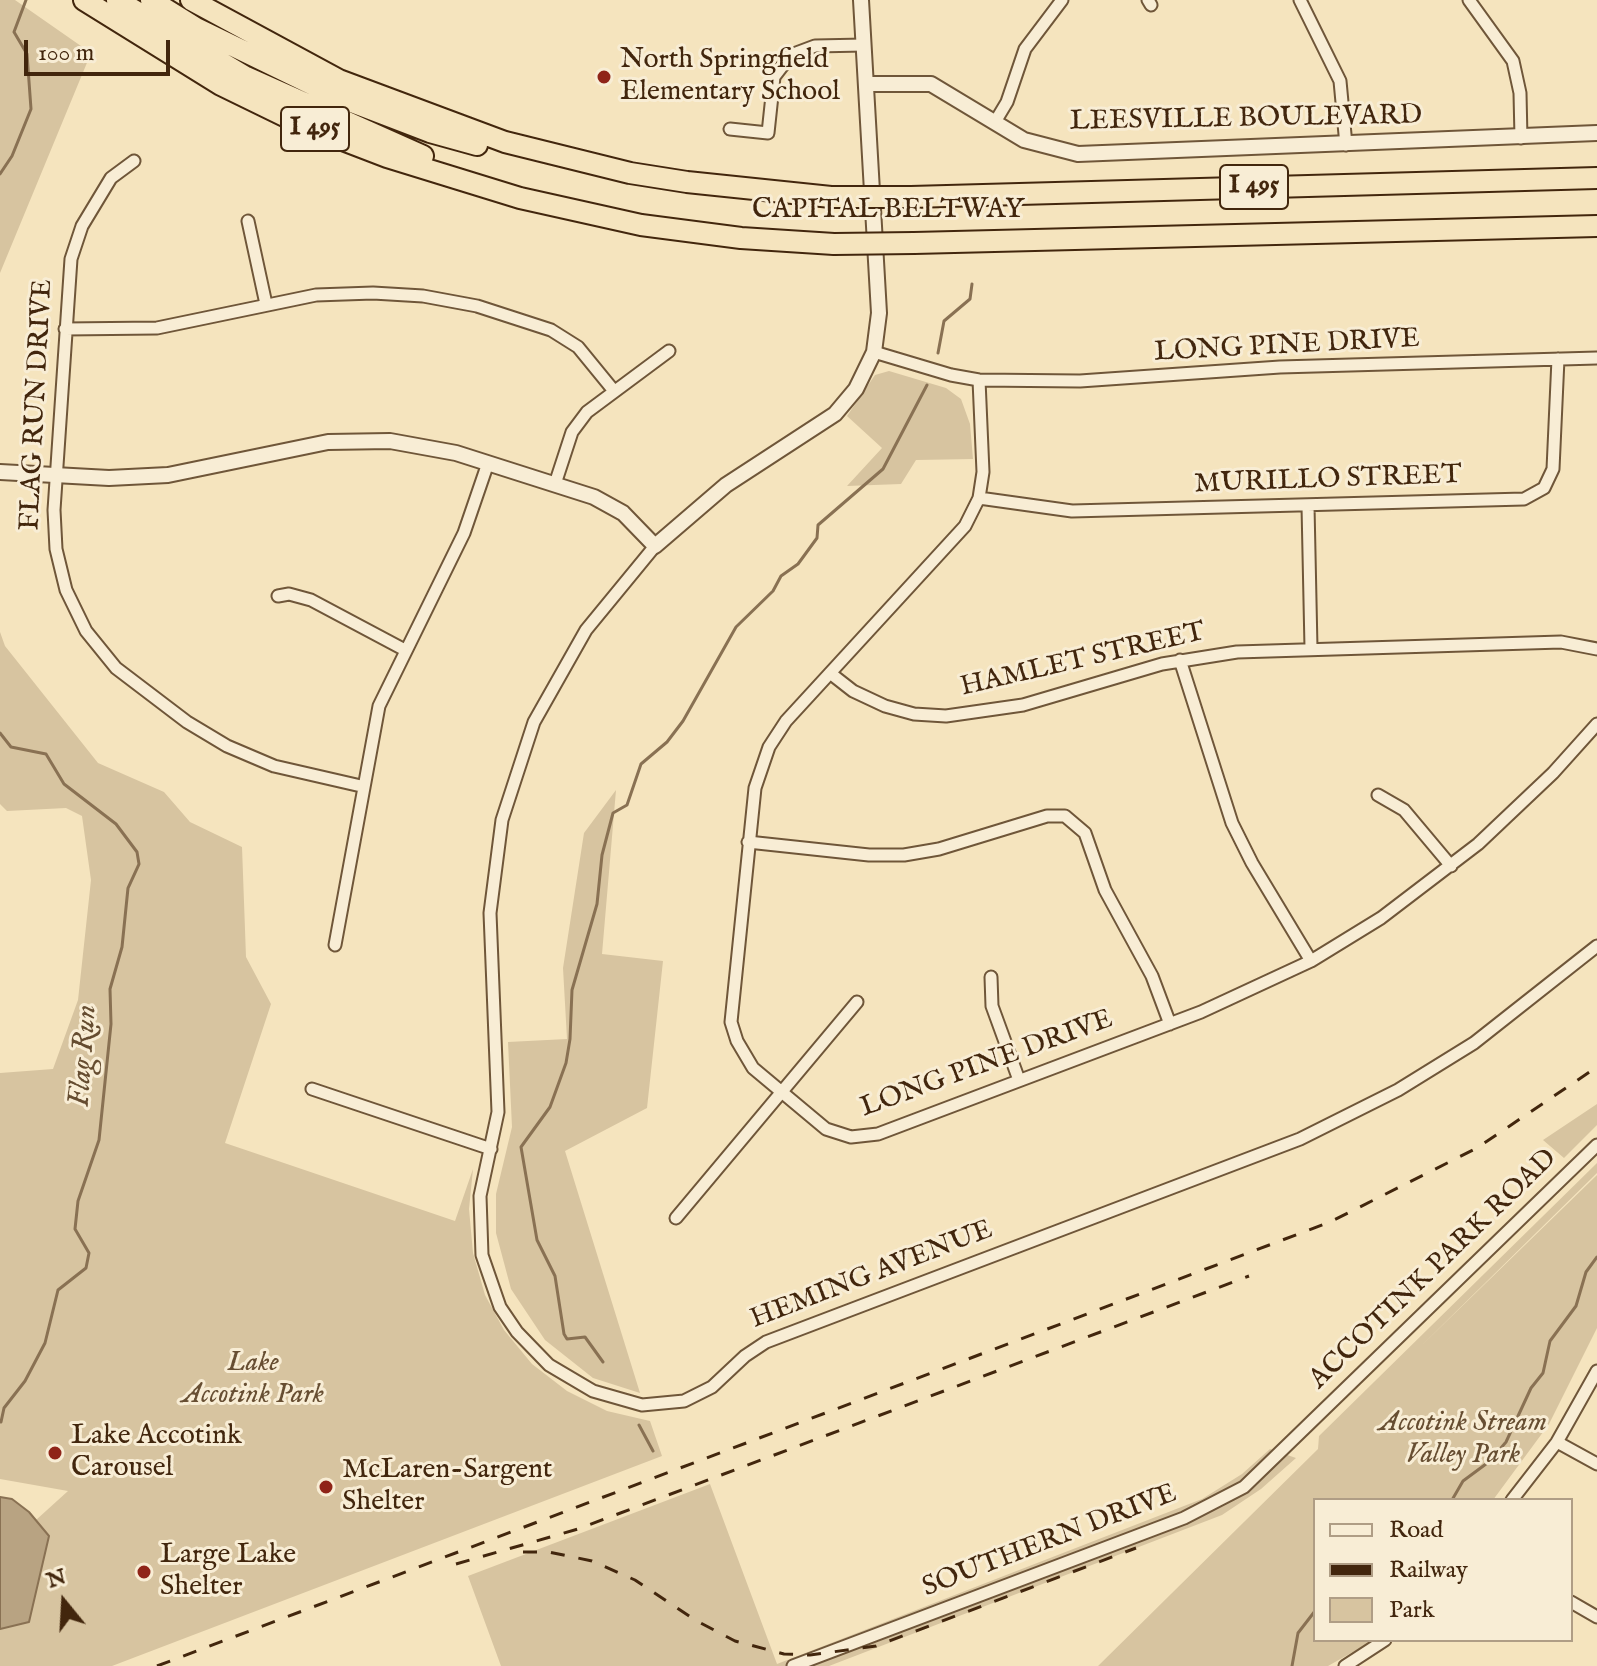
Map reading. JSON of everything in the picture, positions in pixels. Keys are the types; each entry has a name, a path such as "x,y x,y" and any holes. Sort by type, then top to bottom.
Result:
{"highway":[{"name":"CAPITAL BELTWAY","path":"84,0 187,66 301,124 460,181 568,209 691,232 834,244 1597,226"},
{"name":"I 495","path":"117,0 246,77 438,162 568,209"},
{"name":"I 495","path":"151,0 282,71 389,118 465,142 630,173"},
{"name":"CAPITAL BELTWAY","path":"191,0 277,49 406,107 505,142 630,173 739,190 831,197 911,197 1597,178"}],"street":[{"name":"HEMING AVENUE","path":"861,0 879,313 874,352 856,389 835,414 726,485 655,546 608,600 566,661 534,722 508,796 496,854 490,913 498,1112 480,1196 482,1255 500,1307 517,1332 549,1365 578,1384 624,1401 669,1404 712,1387 745,1356 766,1342 1246,1161 1365,1108 1474,1043 1597,946"},
{"path":"995,122 1007,102 1025,49 1062,0"},
{"path":"1300,0 1337,71 1343,93 1346,145"},
{"path":"1469,0 1513,61 1520,93 1521,138"},
{"path":"730,129 768,133 774,77 791,55 815,46 864,45"},
{"name":"LEESVILLE BOULEVARD","path":"866,84 931,84 1042,147 1078,154 1597,133"},
{"name":"FLAG RUN DRIVE","path":"134,161 111,178 77,238 68,274 55,538 66,590 86,631 116,668 187,722 227,746 295,773 361,786"},
{"path":"248,221 266,304"},
{"path":"65,329 157,328 316,295 373,293 423,296 477,306 538,325 563,337 589,358 614,391"},
{"path":"555,484 577,424 614,391 669,351"},
{"name":"LONG PINE DRIVE","path":"874,352 979,380 1123,381 1280,367 1597,358"},
{"name":"MURILLO STREET","path":"979,498 1072,511 1524,499 1539,493 1553,469 1558,359"},
{"name":"LONG PINE DRIVE","path":"979,380 984,452 979,498 956,538 786,721 769,747 755,788 731,1022 748,1061 781,1093 826,1129 859,1137 878,1134 1170,1024 1311,961 1381,918 1451,866 1503,822 1597,724"},
{"path":"0,472 109,478 168,475 303,446 357,441 419,445 488,463 612,505 655,546"},
{"path":"335,945 361,786 379,706 464,533 488,463"},
{"path":"1308,506 1311,648"},
{"path":"278,596 289,594 311,600 405,650"},
{"name":"HAMLET STREET","path":"830,673 853,691 885,706 914,714 946,716 1023,705 1180,660 1237,652 1561,642 1597,649"},
{"path":"1180,660 1232,823 1252,863 1311,961"},
{"path":"1378,795 1404,810 1451,866"},
{"path":"748,842 869,855 904,855 939,849 1047,816 1065,816 1085,833 1105,890 1152,976 1170,1024"},
{"path":"991,977 992,1006 1019,1080"},
{"path":"676,1218 857,1002"},
{"path":"312,1089 491,1149"},
{"name":"ACCOTINK PARK ROAD","path":"1304,1429 1597,1145"},
{"path":"1514,1498 1557,1442 1597,1371"},
{"name":"SOUTHERN DRIVE","path":"793,1666 1213,1505 1254,1479 1304,1429"},
{"path":"1557,1442 1597,1464"},
{"path":"1573,1603 1597,1617"},
{"path":"1345,1666 1382,1642"}],"green space":[{"path":"0,0 15,0 91,53 0,273"},
{"path":"889,371 946,388 961,399 970,424 973,459 916,460 901,484 847,486 882,448 847,416 875,375"},
{"name":"Lake Accotink Park","path":"0,632 5,646 98,763 164,792 190,822 242,847 246,957 271,1004 225,1143 455,1221 473,1169 469,1209 473,1253 485,1295 504,1330 532,1364 567,1391 607,1411 650,1421 662,1456 112,1666 0,1666 0,1497 12,1499 36,1520 68,1491 0,1479 0,1073 53,1069 78,1000 91,880 82,816 66,808 7,811 0,804"},
{"path":"616,790 602,954 663,961 647,1108 565,1151 640,1393 593,1378 545,1340 511,1289 496,1233 496,1194 512,1127 508,1042 567,1039 563,968 584,833"},
{"path":"1597,1104 1597,1125 1564,1158 1543,1140"},
{"name":"Accotink Stream Valley Park","path":"1597,1163 1597,1173 1418,1349 1597,1175 1597,1328 1549,1424 1494,1498 1313,1498 1313,1642 1370,1642 1328,1666 1098,1666 1318,1449 1319,1436"},
{"path":"1270,1449 1296,1458 1261,1489 1222,1515 829,1666 501,1666 468,1576 710,1484 777,1664 1202,1499 1242,1474"}],"shaded area":[{"path":"0,1497 12,1499 29,1512 49,1536 29,1622 0,1629"}],"waterway":[{"name":"Flag Run","path":"0,174 12,156 31,109 27,54 14,32 26,0"},
{"path":"938,353 944,321 970,299 972,284"},
{"path":"603,1362 585,1337 567,1339 564,1334 555,1276 537,1240 521,1147 550,1107 566,1063 572,990 597,904 602,855 613,813 627,805 641,764 667,742 683,721 736,627 773,591 781,576 798,564 817,538 818,525 883,469 927,385"},
{"name":"Flag Run","path":"0,733 11,747 46,754 64,784 116,824 137,852 139,864 128,888 122,947 110,989 111,1024 99,1140 78,1201 75,1229 89,1253 86,1268 58,1290 45,1343 25,1381 4,1408 1,1422"},
{"path":"1453,1498 1463,1481 1490,1461 1506,1442 1531,1388 1543,1373 1550,1341 1576,1306 1586,1272 1597,1257"},
{"path":"639,1425 653,1451"},
{"path":"1292,1666 1298,1633 1313,1614"}],"railway":[{"path":"157,1666 1330,1222 1477,1148 1597,1067"},
{"path":"456,1564 578,1529 1249,1276"},
{"path":"523,1552 549,1552 592,1561 635,1580 695,1620 735,1641 784,1654 810,1655 876,1646 1136,1548"}],"place":[{"name":"North Springfield Elementary School","path":"604,77"},
{"name":"Lake Accotink Carousel","path":"55,1453"},
{"name":"McLaren-Sargent Shelter","path":"326,1487"},
{"name":"Large Lake Shelter","path":"144,1572"}]}
